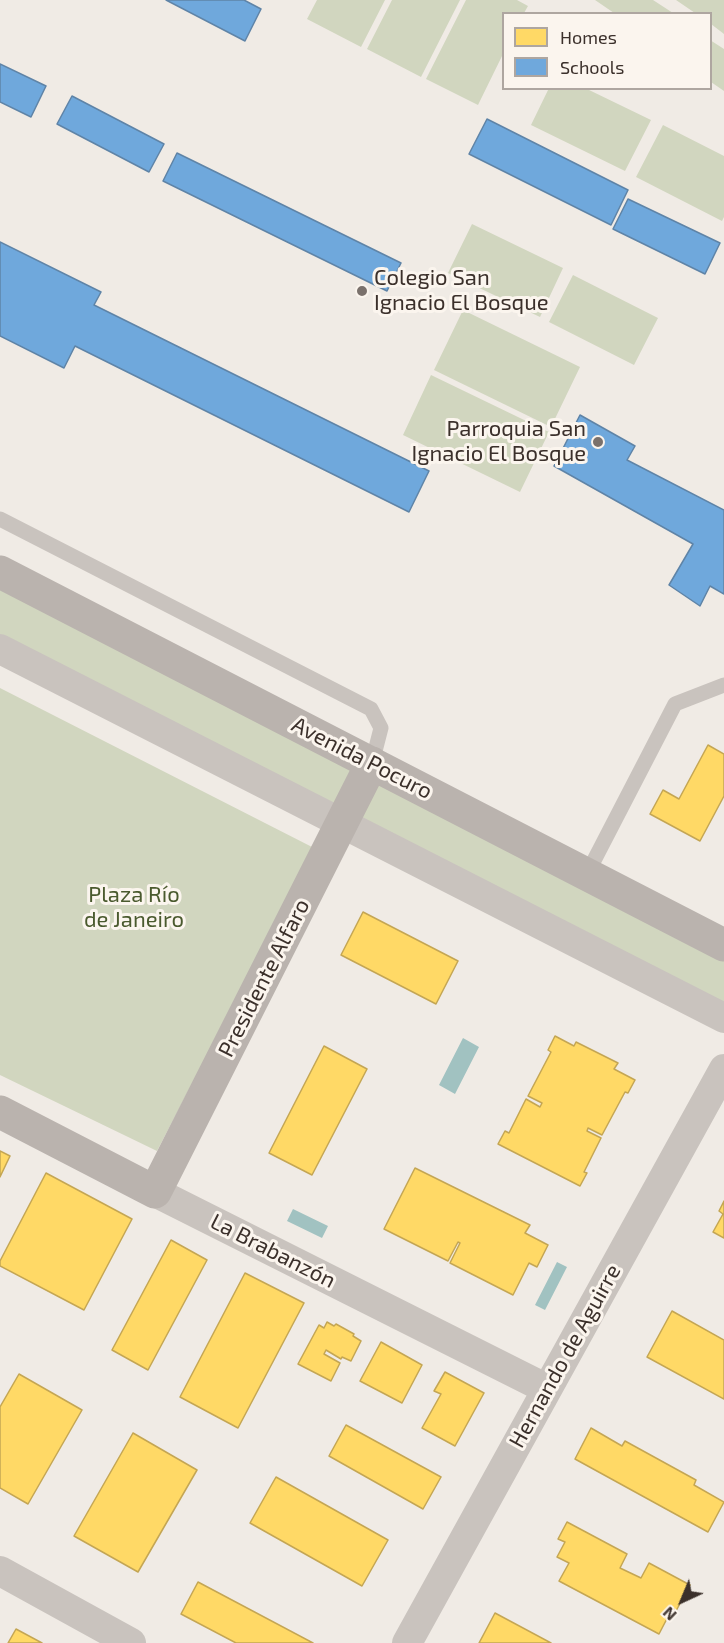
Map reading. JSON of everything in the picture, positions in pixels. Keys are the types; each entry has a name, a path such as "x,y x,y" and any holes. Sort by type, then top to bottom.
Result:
{"main road":[{"name":"Avenida Pocuro","path":"0,572 724,945"},
{"name":"Presidente Alfaro","path":"155,1192 372,763"},
{"name":"La Brabanzón","path":"0,1112 155,1192"}],"street":[{"path":"0,649 724,1018"},
{"name":"Hernando de Aguirre","path":"407,1643 724,1069"},
{"name":"La Brabanzón","path":"155,1192 548,1389"},
{"path":"0,1571 131,1643"}],"lane":[{"path":"0,519 371,709 381,728 372,763"},
{"path":"587,874 675,704 724,685"}],"green space":[{"path":"317,0 385,0 361,47 307,19"},
{"path":"392,0 460,0 421,77 367,49"},
{"path":"466,0 517,0 528,6 525,12 502,12 502,56 478,105 426,79"},
{"path":"595,0 653,0 671,12 613,12"},
{"path":"676,0 724,0 724,34 712,25 712,12 694,12"},
{"path":"712,41 724,49 724,91 712,83"},
{"path":"548,90 589,90 651,120 625,171 531,125"},
{"path":"663,125 724,156 724,217 722,221 636,177"},
{"path":"472,224 563,268 540,317 448,273"},
{"path":"573,275 658,318 634,365 549,322"},
{"path":"463,310 580,367 551,427 434,370"},
{"path":"431,375 549,432 520,492 403,435"},
{"path":"0,584 724,950 724,1013 0,640"},
{"name":"Plaza Río de Janeiro","path":"0,688 314,848 157,1151 0,1075"}],"water":[{"path":"463,1038 479,1047 455,1094 439,1085"},
{"path":"293,1209 328,1226 322,1238 287,1221"},
{"path":"557,1262 567,1267 545,1310 535,1305"}],"building: Homes":[{"path":"708,745 724,754 724,796 700,841 650,814 663,790 679,799"},
{"path":"363,912 458,961 436,1004 341,955"},
{"path":"555,1036 574,1046 576,1042 618,1063 614,1069 635,1080 628,1093 625,1092 602,1135 588,1128 587,1131 601,1138 584,1172 587,1173 580,1186 498,1144 505,1131 509,1133 526,1099 540,1107 542,1103 528,1096 551,1052 548,1050"},
{"path":"324,1046 367,1069 312,1175 269,1153"},
{"path":"0,1151 10,1156 0,1177"},
{"path":"415,1168 530,1225 525,1233 548,1245 537,1267 529,1263 513,1295 450,1263 460,1243 458,1242 448,1261 384,1229"},
{"path":"46,1173 132,1219 84,1310 0,1266 0,1261"},
{"path":"724,1201 724,1238 713,1232 723,1214 719,1211"},
{"path":"171,1240 207,1260 148,1370 112,1350"},
{"path":"245,1273 304,1303 238,1428 180,1397"},
{"path":"672,1311 724,1340 724,1399 647,1357"},
{"path":"327,1322 334,1326 336,1324 354,1334 353,1336 361,1341 351,1361 342,1357 341,1359 326,1350 324,1354 340,1363 331,1381 298,1364 319,1325 324,1328"},
{"path":"381,1342 422,1365 402,1403 360,1381"},
{"path":"445,1372 484,1393 455,1446 422,1428 441,1394 434,1391"},
{"path":"19,1374 82,1410 28,1504 0,1488 0,1407"},
{"path":"346,1425 441,1477 423,1509 329,1456"},
{"path":"591,1428 622,1446 625,1441 696,1480 694,1485 724,1502 708,1532 575,1459"},
{"path":"133,1433 197,1470 138,1572 74,1536"},
{"path":"276,1477 388,1540 362,1586 250,1523"},
{"path":"567,1522 627,1554 620,1568 641,1578 649,1563 690,1585 676,1611 672,1609 659,1634 559,1581 569,1563 557,1557 565,1542 558,1539"},
{"path":"198,1582 313,1643 236,1643 181,1614"},
{"path":"495,1613 551,1643 479,1643"},
{"path":"16,1629 42,1643 8,1643"}],"building: Schools":[{"path":"166,0 244,0 261,9 245,41"},
{"path":"0,64 46,86 31,117 0,102"},
{"path":"72,96 164,144 149,172 57,124"},
{"path":"487,119 628,190 611,225 469,154"},
{"path":"177,153 401,263 387,291 163,181"},
{"path":"628,199 720,243 705,274 613,229"},
{"path":"0,242 101,292 94,305 429,471 409,512 75,346 64,368 0,336"},
{"path":"580,415 635,446 627,460 724,510 724,594 710,586 700,606 669,585 693,544 554,466"}],"place":[{"name":"Colegio San Ignacio El Bosque","path":"362,291"},
{"name":"Parroquia San Ignacio El Bosque","path":"598,442"}]}
